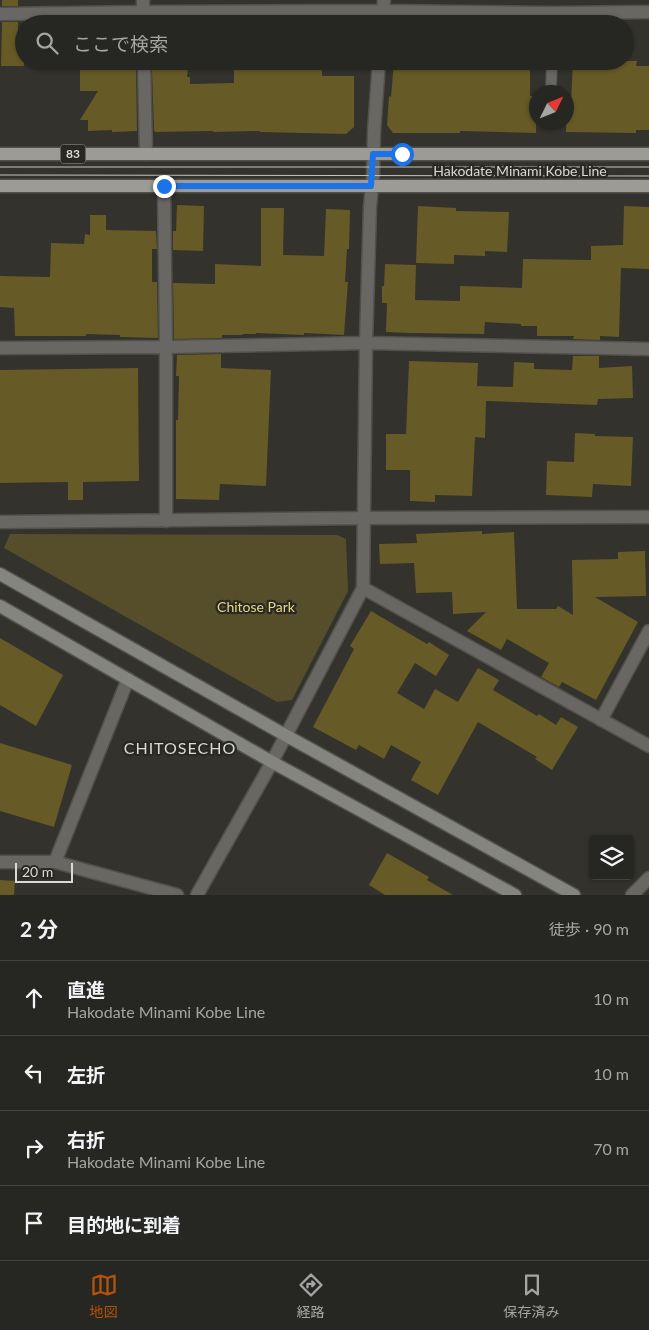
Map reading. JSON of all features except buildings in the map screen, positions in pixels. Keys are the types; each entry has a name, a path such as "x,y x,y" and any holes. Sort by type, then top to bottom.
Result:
{"main road":[{"name":"Hakodate Minami Kobe Line","path":"0,154 649,154"},
{"name":"Hakodate Minami Kobe Line","path":"0,186 649,186"}],"street":[{"path":"0,14 384,5 514,15"},
{"path":"601,15 649,12"},
{"path":"144,70 146,154"},
{"path":"197,895 272,762 363,588 366,343 371,186 378,70"},
{"path":"164,186 166,521"},
{"path":"0,348 366,343 649,349"},
{"path":"0,522 649,517"},
{"path":"0,574 574,895"},
{"path":"363,588 649,746"},
{"path":"0,606 272,762 515,895"},
{"path":"601,720 649,631"},
{"path":"55,862 128,679"},
{"path":"0,862 55,862 177,895"},
{"path":"632,895 649,878"}],"lane":[{"path":"552,70 552,85"}],"green space":[{"name":"Chitose Park","path":"10,534 337,535 346,539 348,591 292,700 277,702 4,548"}],"tram line":[{"path":"0,167 649,167"},
{"path":"0,175 649,176"}],"district":[{"name":"CHITOSECHO","path":"180,748"}],"route":[{"path":"164,186 371,186 373,154 402,154"}]}
